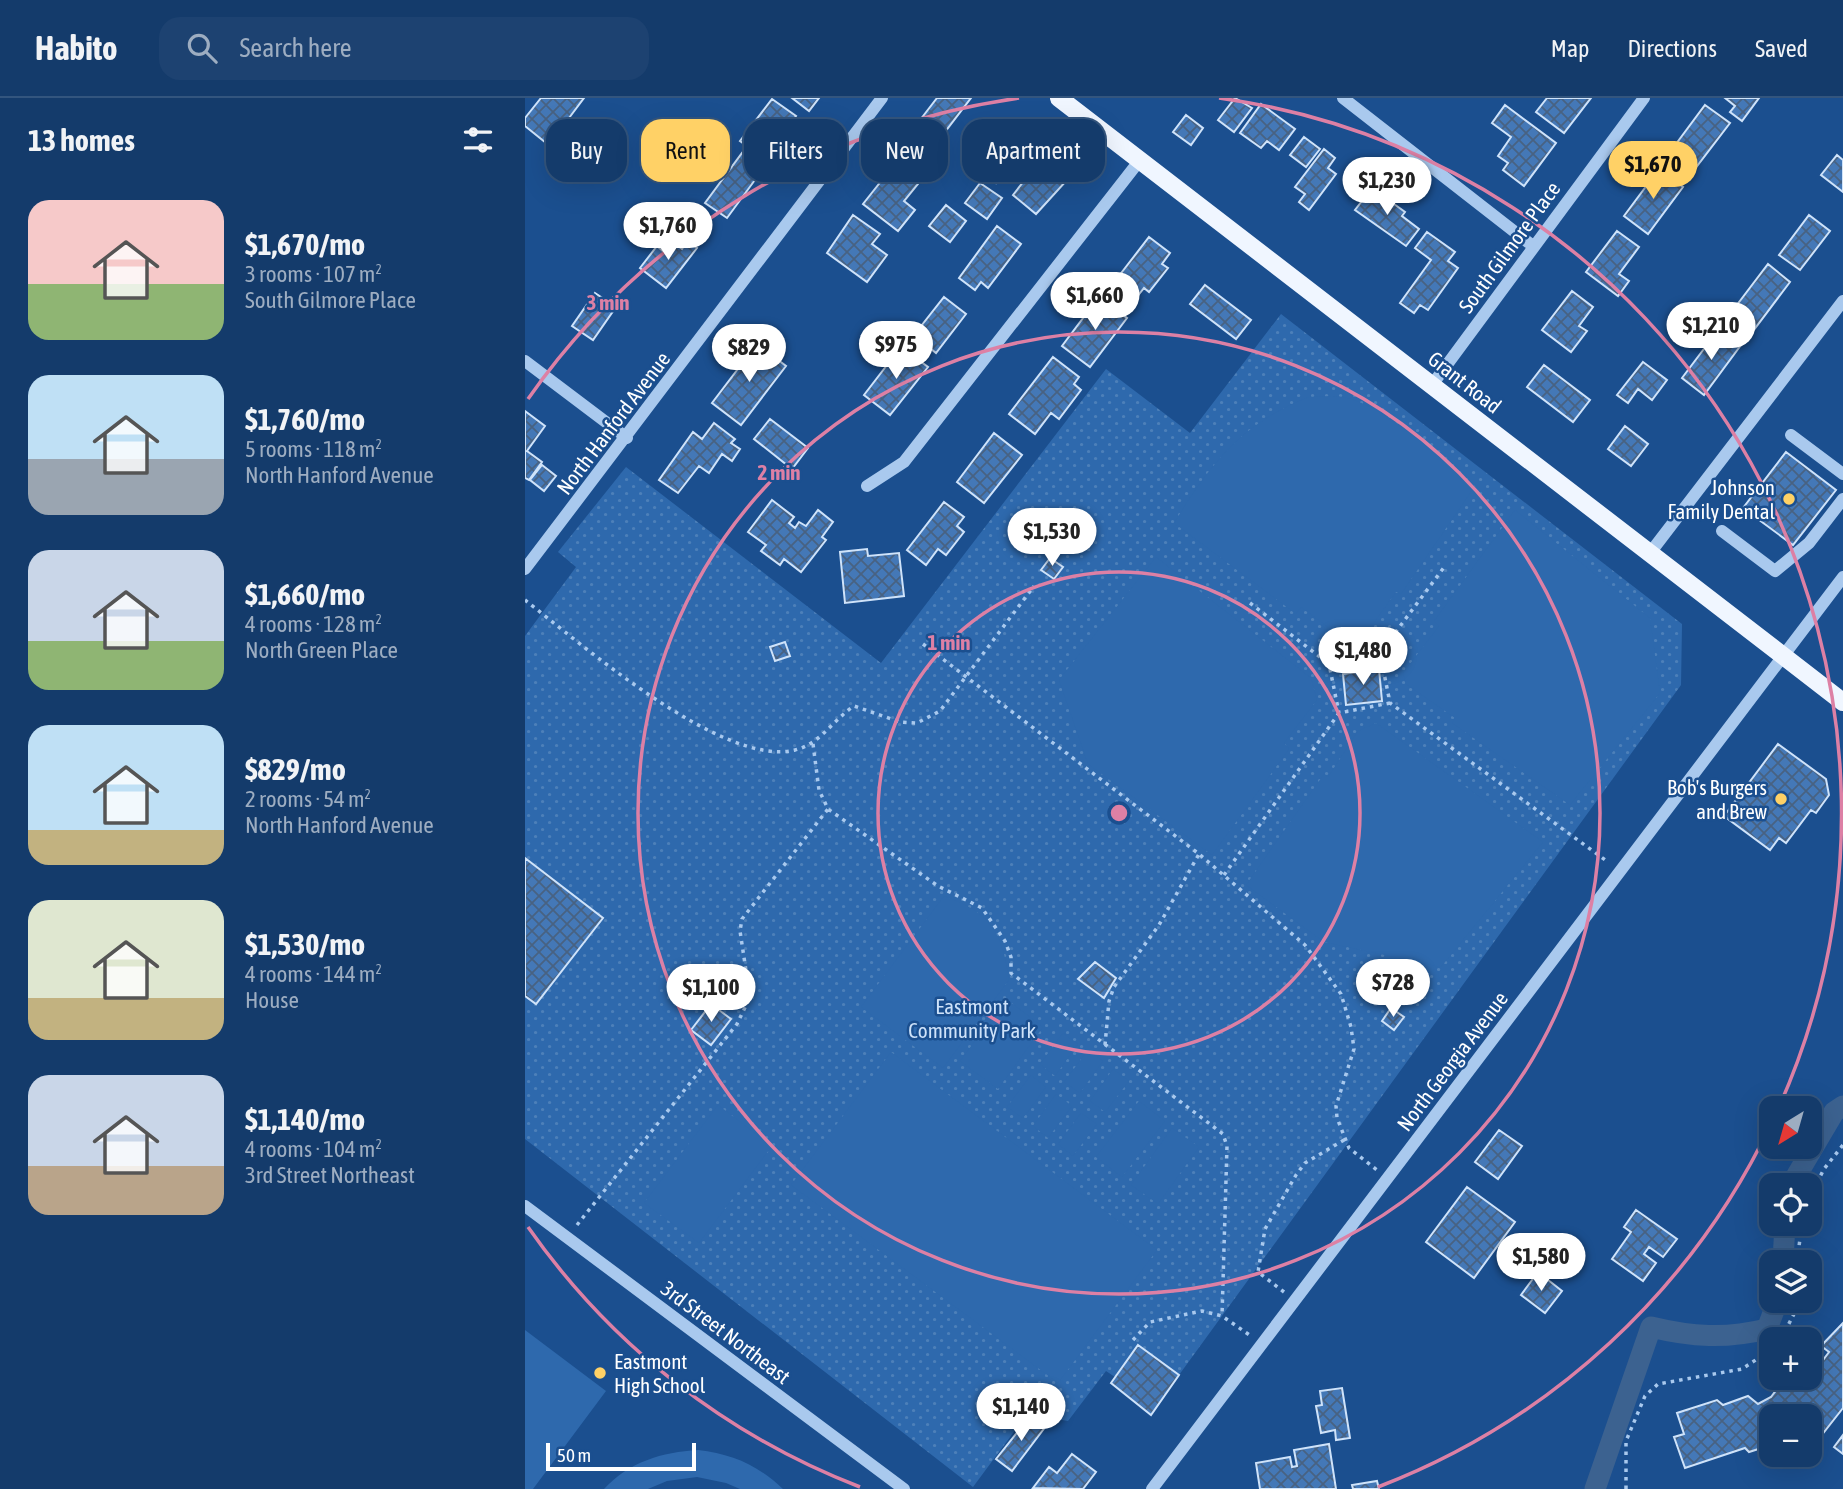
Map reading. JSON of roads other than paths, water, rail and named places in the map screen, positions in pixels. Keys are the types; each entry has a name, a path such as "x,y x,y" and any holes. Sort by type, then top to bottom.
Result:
{"main road":[{"name":"Grant Road","path":"1059,98 1843,702"}],"street":[{"name":"North Hanford Avenue","path":"525,569 627,438 882,98"},
{"path":"1343,98 1533,246"},
{"name":"South Gilmore Place","path":"1432,386 1644,98"},
{"path":"867,486 904,462 1140,160"},
{"path":"1650,553 1843,301"},
{"path":"525,361 627,438"},
{"path":"1791,435 1843,474"},
{"path":"1722,531 1775,571 1808,543 1843,499"},
{"name":"North Georgia Avenue","path":"1152,1489 1843,576"},
{"name":"3rd Street Northeast","path":"525,1206 904,1489"}],"waterway":[{"path":"1798,1173 1834,1112 1843,1106"},
{"path":"1784,1236 1784,1250"},
{"path":"1595,1489 1651,1327 1709,1336 1737,1334 1767,1329 1773,1313"}],"place":[{"name":"Johnson Family Dental","path":"1789,499"},
{"name":"Bob's Burgers and Brew","path":"1781,799"},
{"name":"Eastmont High School","path":"600,1373"}],"park label":[{"name":"Eastmont Community Park","path":"972,1018"}]}
